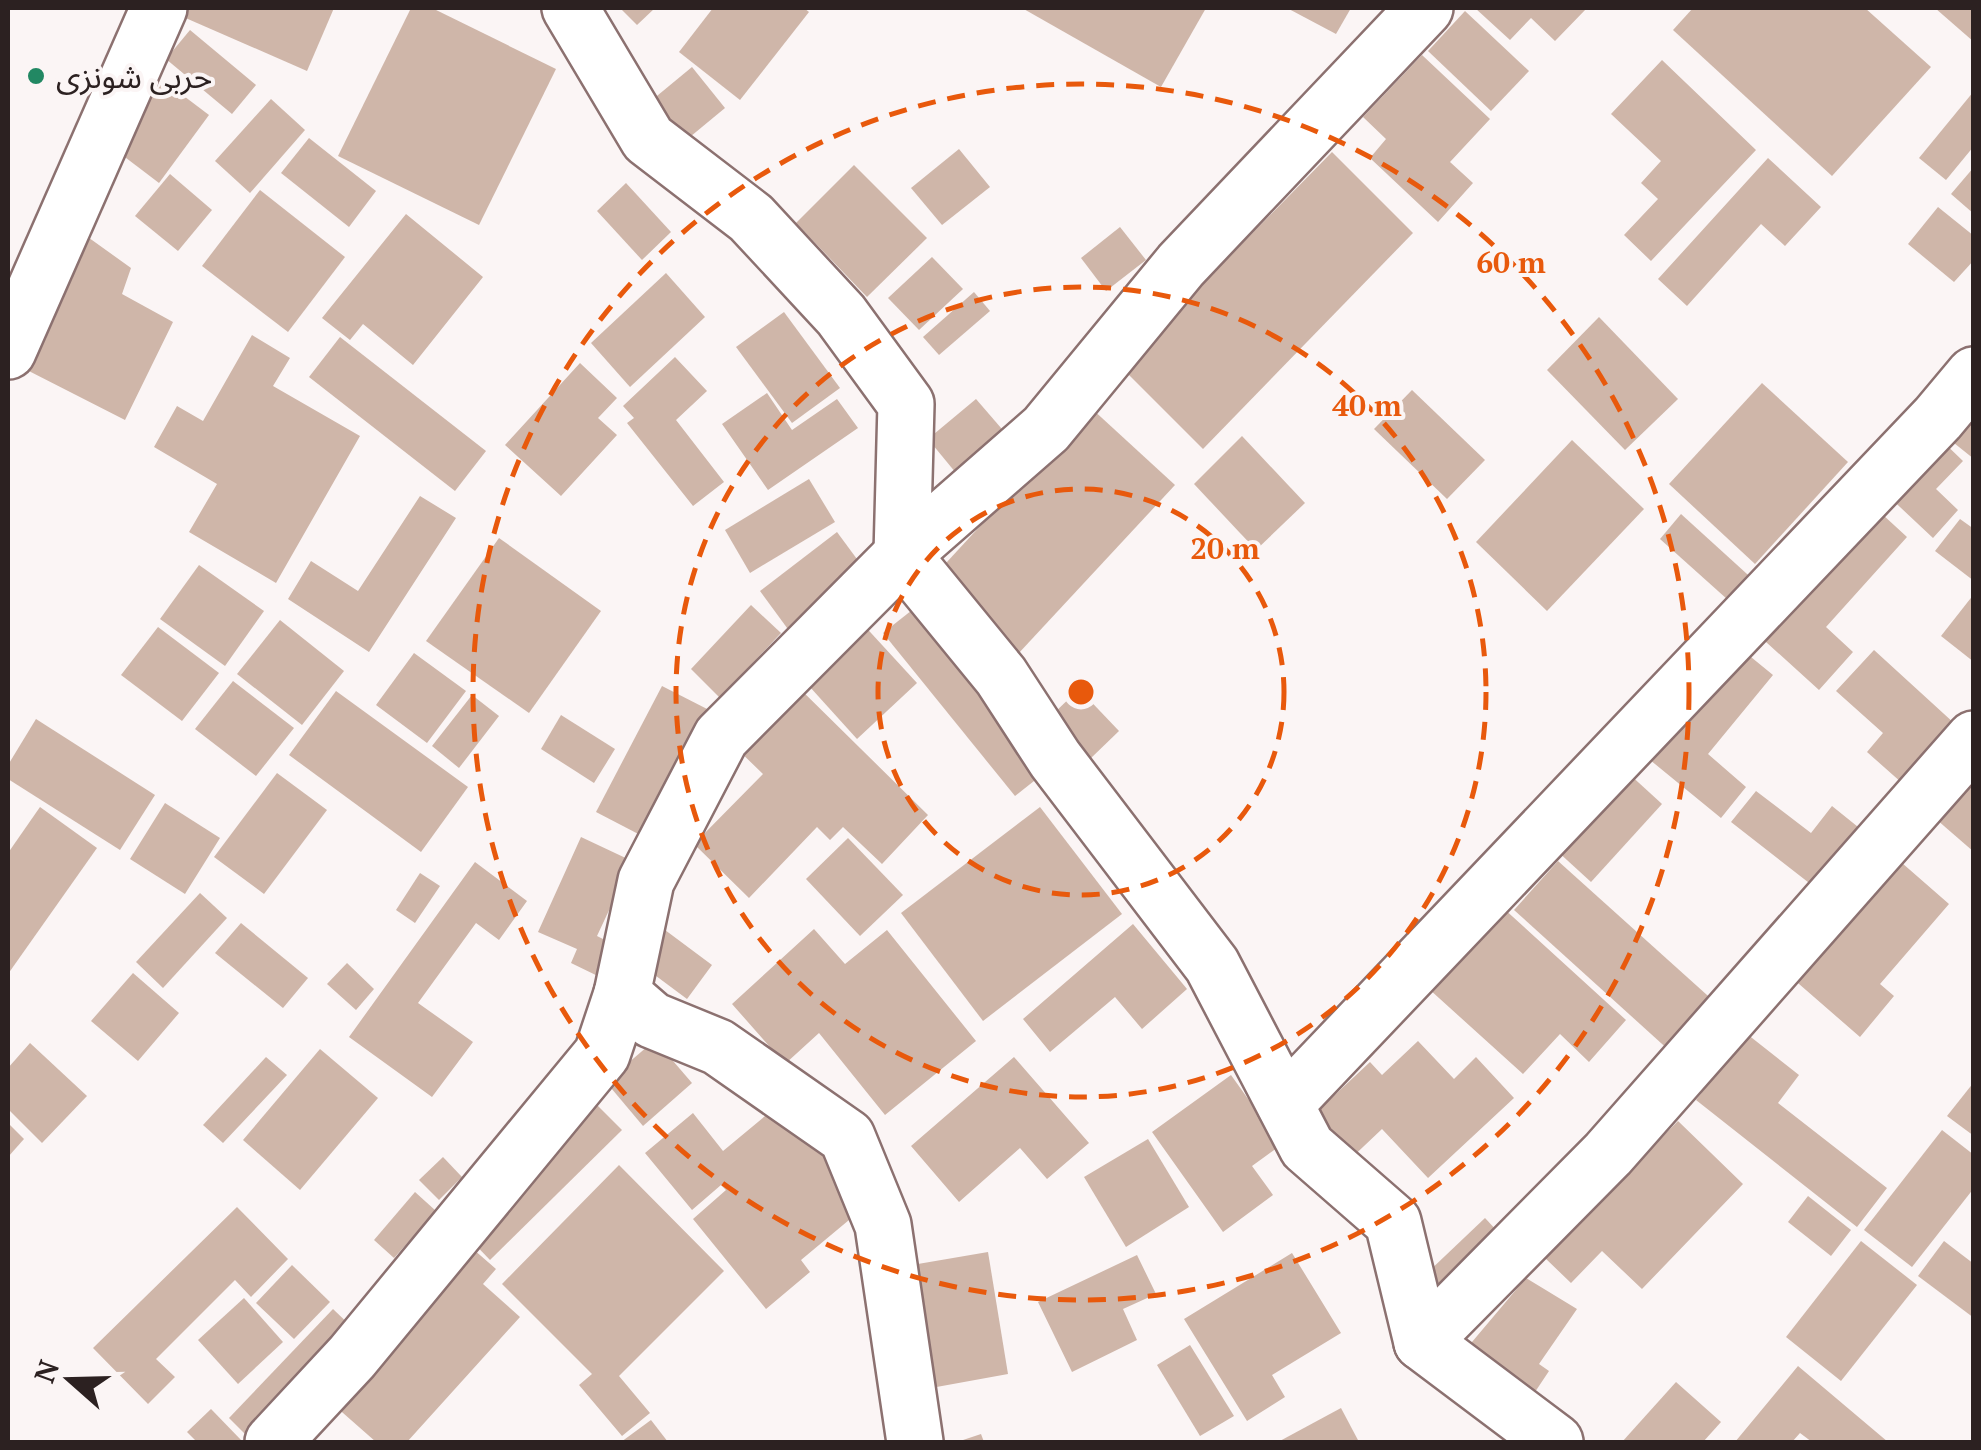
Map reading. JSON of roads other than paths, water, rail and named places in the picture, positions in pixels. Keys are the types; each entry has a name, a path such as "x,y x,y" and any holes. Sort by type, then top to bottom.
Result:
{"street":[{"path":"8,351 159,8"},
{"path":"570,8 648,140 751,218 841,315 906,404 902,555 1000,676 1055,760 1212,965 1307,1147 1393,1222 1422,1342 1555,1442"},
{"path":"273,1442 352,1356 602,1054 622,994 646,881 721,737 902,555 1046,429 1181,265 1424,8"},
{"path":"1285,1104 1938,418 1974,375"},
{"path":"1422,1342 1608,1154 1974,739"},
{"path":"622,994 652,1020 718,1047 847,1136 884,1225 915,1442"}],"place":[{"name":"حربی شونزی","path":"36,76"}]}
